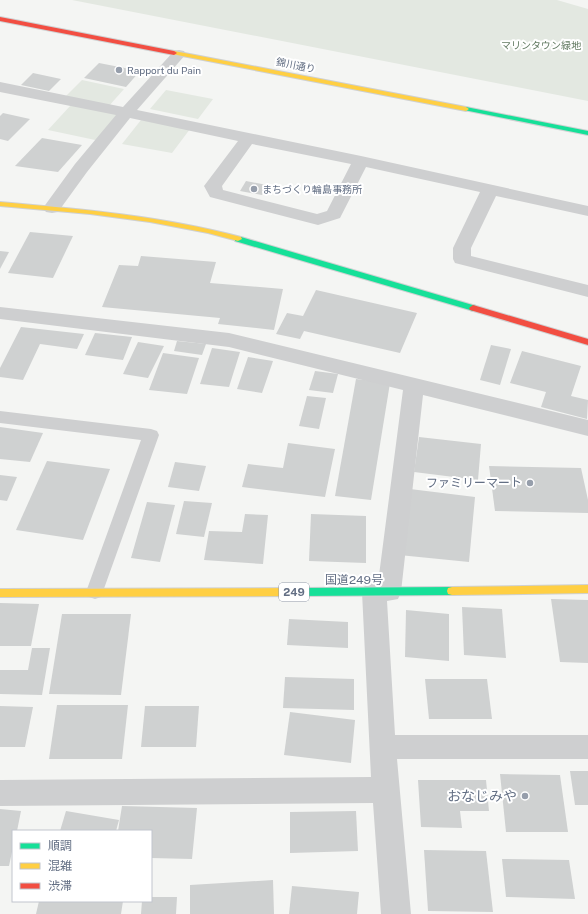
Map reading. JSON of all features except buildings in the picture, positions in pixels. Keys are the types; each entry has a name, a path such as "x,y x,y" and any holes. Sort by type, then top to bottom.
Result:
{"main road":[{"name":"錦川通り","path":"0,19 588,133"},
{"path":"0,204 52,208 190,226 588,342"},
{"name":"国道249号","path":"0,593 381,592 588,589"}],"street":[{"path":"52,208 66,188 127,113 179,54"},
{"path":"4,92 127,113 247,139 361,161 588,211"},
{"path":"247,139 213,186 216,193 318,220 334,214 361,161"},
{"path":"490,190 462,248 462,259 588,291"},
{"path":"2,317 229,340 588,428"},
{"path":"396,914 382,747 381,592 414,385"},
{"path":"382,747 588,747"},
{"path":"0,793 385,790"}],"lane":[{"path":"0,417 150,435 95,592"}],"green space":[{"name":"マリンタウン緑地","path":"72,0 557,0 588,9 588,101"},
{"path":"82,80 124,89 108,107 65,97"},
{"path":"166,90 213,99 198,119 150,109"},
{"path":"71,105 122,115 100,141 48,130"},
{"path":"141,120 190,129 172,153 122,144"}],"traffic: fast":[{"path":"466,109 588,133"},
{"path":"238,239 473,308"},
{"path":"298,592 452,591"}],"traffic: slow":[{"path":"174,53 466,109"},
{"path":"0,204 90,212 150,220 209,231 238,239"},
{"path":"452,591 588,589"},
{"path":"0,593 298,592"}],"traffic: jam":[{"path":"0,19 174,53"},
{"path":"473,308 588,342"}],"place":[{"name":"Rapport du Pain","path":"119,70"},
{"name":"まちづくり輪島事務所","path":"254,189"},
{"name":"ファミリーマート","path":"530,483"},
{"name":"おなじみや","path":"525,796"}]}
